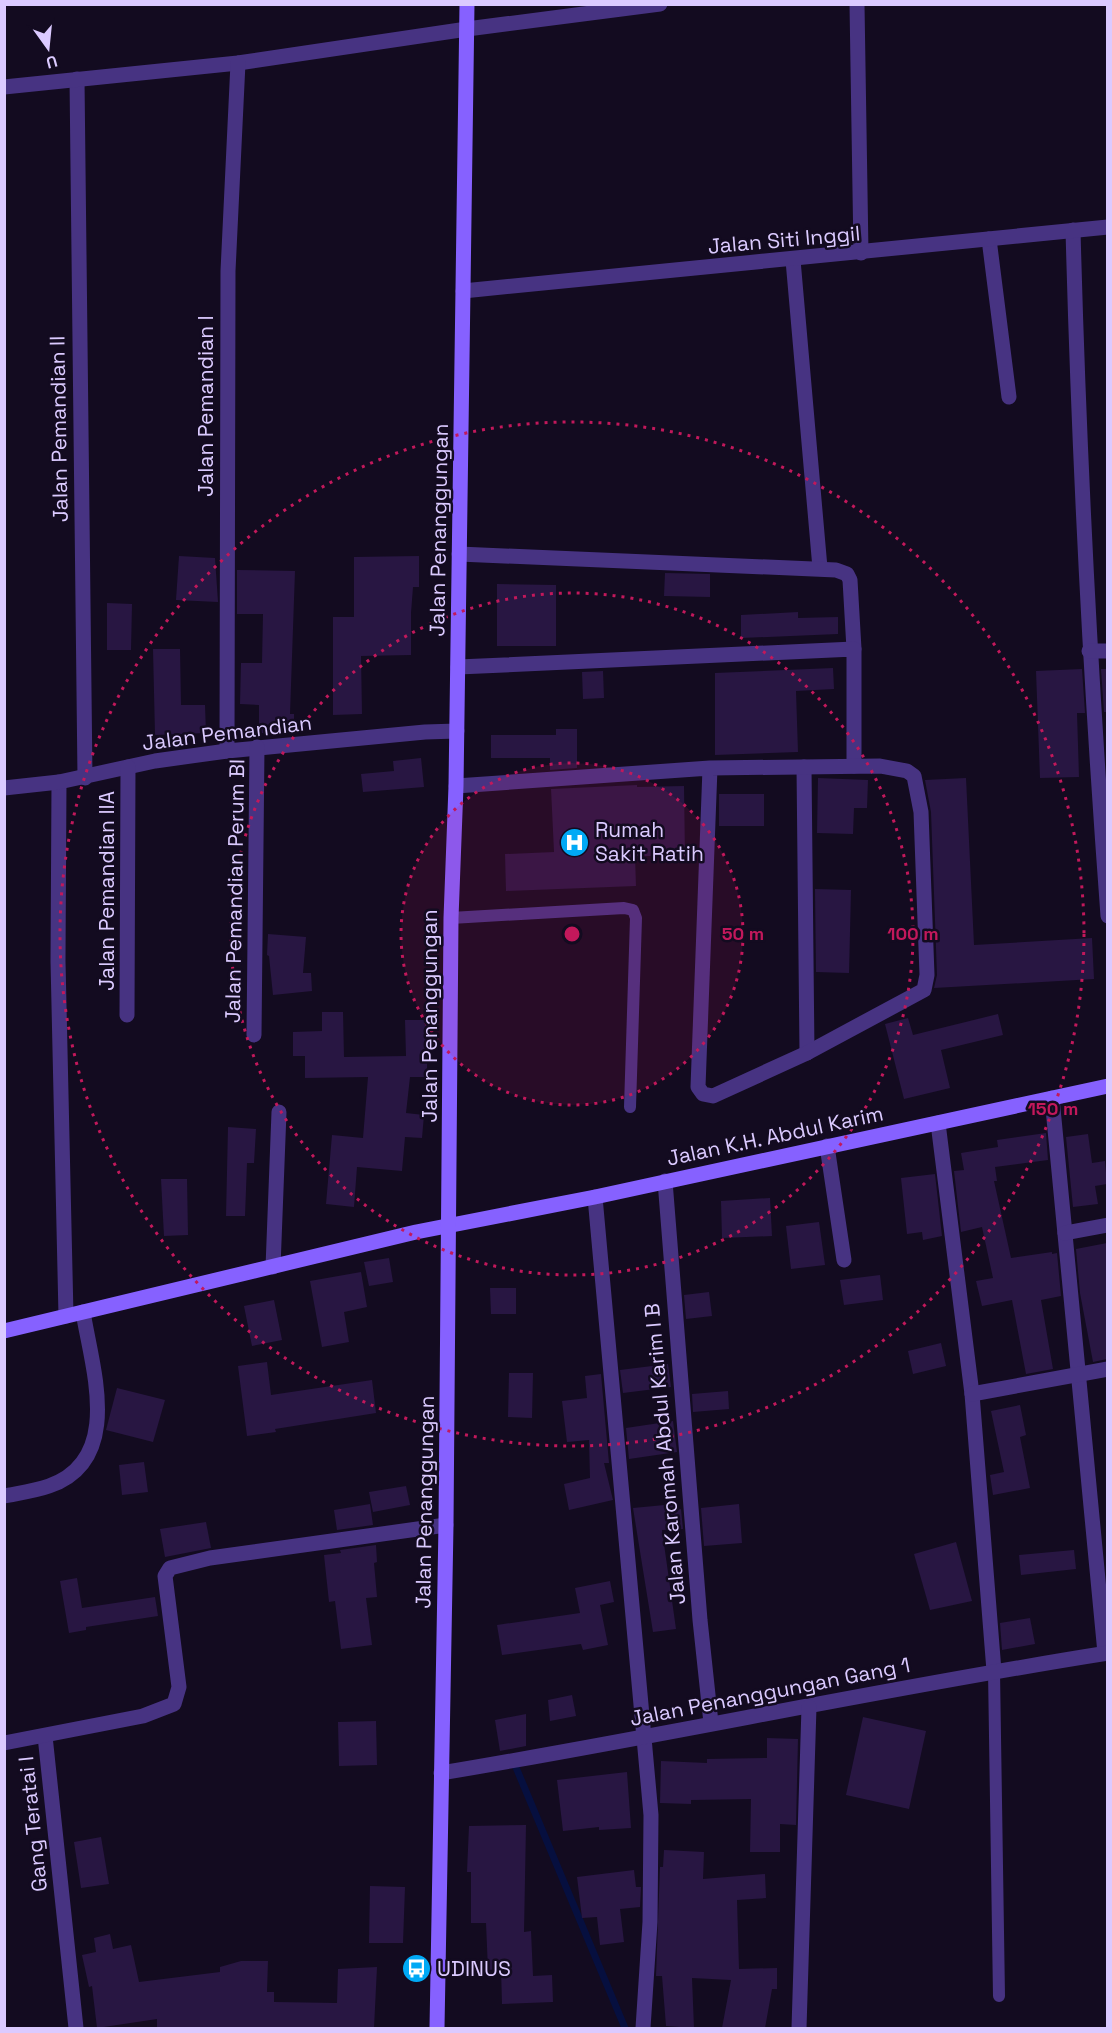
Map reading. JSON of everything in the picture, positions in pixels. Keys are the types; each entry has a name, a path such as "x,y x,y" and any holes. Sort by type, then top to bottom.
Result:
{"main road":[{"name":"Jalan Penanggungan","path":"437,2028 450,1225 451,918 457,731 467,4"},
{"name":"Jalan K.H. Abdul Karim","path":"4,1331 450,1225 595,1197 1107,1086"}],"street":[{"path":"4,87 238,63 467,29 660,4"},
{"path":"856,4 861,253"},
{"name":"Jalan Pemandian I","path":"227,751 228,271 238,63"},
{"name":"Jalan Pemandian II","path":"77,79 84,777"},
{"name":"Jalan Siti Inggil","path":"463,291 1107,227"},
{"path":"1073,230 1078,442 1107,916"},
{"path":"989,239 1009,397"},
{"path":"793,260 820,568"},
{"path":"459,554 820,568 847,574 850,579 854,649 854,766"},
{"path":"458,667 854,649"},
{"path":"1089,651 1107,651"},
{"name":"Jalan Pemandian","path":"4,788 59,782 257,747 457,731"},
{"name":"Jalan Pemandian Perum BI","path":"254,1035 257,747"},
{"path":"456,786 710,768 854,766 880,766 907,771 918,782 927,975 924,990 807,1053 713,1096 703,1094 698,1087 710,768"},
{"path":"804,767 807,1053"},
{"name":"Jalan Pemandian IIA","path":"128,768 128,1015"},
{"path":"59,782 58,961 66,1316"},
{"path":"1052,1098 1106,1653"},
{"path":"273,1267 279,1112"},
{"path":"938,1123 972,1394 994,1671"},
{"path":"827,1146 844,1260"},
{"name":"Jalan Karomah Abdul Karim I B","path":"665,1181 698,1596 711,1723"},
{"path":"595,1197 651,1815 650,1922 643,2028"},
{"path":"1065,1233 1107,1225"},
{"path":"4,1496 51,1486 75,1470 89,1456 97,1431 98,1404 83,1312"},
{"path":"972,1394 1107,1369"},
{"name":"Gang Teratai I","path":"76,2028 45,1736 143,1716 174,1704 179,1687 165,1576 170,1568 221,1556 446,1525"},
{"name":"Jalan Penanggungan Gang 1","path":"441,1773 809,1707 994,1671 1106,1653"},
{"path":"799,2028 809,1707"},
{"path":"4,1743 45,1736"}],"lane":[{"path":"451,918 624,908 633,910 636,918 630,1107"},
{"path":"994,1671 999,1996"}],"building":[{"path":"179,556 215,558 218,602 176,600"},
{"path":"419,556 419,587 413,587 411,655 361,656 362,714 333,715 333,617 354,617 354,557"},
{"path":"237,570 295,571 290,714 294,714 294,733 259,733 259,705 240,704 241,663 262,663 263,614 237,614"},
{"path":"665,573 710,574 710,597 664,596"},
{"path":"497,584 556,585 556,646 497,646"},
{"path":"107,603 132,604 131,650 107,650"},
{"path":"798,612 798,618 838,617 838,634 741,638 741,615"},
{"path":"153,649 180,649 181,705 205,705 206,733 155,735"},
{"path":"833,668 834,689 796,691 798,752 715,755 715,673"},
{"path":"1082,669 1085,713 1077,713 1079,777 1040,778 1036,671"},
{"path":"1101,669 1107,669 1107,712 1104,712"},
{"path":"603,671 604,698 583,699 582,672"},
{"path":"556,729 577,729 577,768 550,770 550,758 491,758 491,735 556,735"},
{"path":"421,758 424,787 363,792 361,774 394,771 393,761"},
{"path":"818,778 868,780 867,808 854,808 853,834 817,833"},
{"path":"966,778 974,945 1092,938 1094,979 934,988 937,975 931,812 925,780"},
{"path":"637,785 637,787 684,786 685,856 635,856 636,886 506,891 505,854 554,852 551,789"},
{"path":"719,794 764,794 764,826 719,826"},
{"path":"815,889 851,890 849,973 816,972"},
{"path":"268,934 306,937 303,973 311,973 312,991 273,995 269,956 267,955"},
{"path":"322,1012 343,1012 344,1057 406,1056 405,1020 427,1020 427,1077 410,1077 406,1113 424,1115 422,1138 405,1137 402,1171 357,1167 354,1207 326,1204 332,1135 363,1138 368,1077 305,1078 305,1056 293,1056 293,1032 322,1031"},
{"path":"998,1014 1003,1035 941,1050 950,1088 904,1099 885,1024 908,1018 913,1035"},
{"path":"228,1127 256,1129 254,1163 247,1163 245,1216 226,1216"},
{"path":"1046,1133 1048,1160 995,1167 997,1181 994,1181 1011,1258 1057,1253 1061,1296 1041,1300 1053,1369 1026,1374 1012,1300 982,1306 976,1281 993,1278 982,1227 961,1232 954,1171 964,1170 961,1153 998,1147 997,1140"},
{"path":"1088,1134 1092,1163 1105,1161 1107,1184 1095,1186 1098,1204 1073,1207 1066,1137"},
{"path":"935,1174 942,1236 923,1240 922,1232 907,1234 901,1178"},
{"path":"161,1179 187,1179 188,1235 164,1236"},
{"path":"770,1198 772,1236 722,1238 721,1201"},
{"path":"819,1222 825,1265 791,1269 786,1226"},
{"path":"1107,1243 1107,1359 1093,1362 1080,1293 1076,1249"},
{"path":"389,1258 393,1282 369,1286 364,1262"},
{"path":"361,1272 367,1307 344,1312 349,1342 322,1347 310,1281"},
{"path":"880,1275 883,1300 844,1305 840,1280"},
{"path":"490,1288 516,1288 516,1314 491,1314"},
{"path":"709,1292 712,1316 686,1319 684,1295"},
{"path":"274,1300 282,1340 252,1346 244,1306"},
{"path":"941,1343 946,1366 913,1374 908,1351"},
{"path":"267,1362 271,1395 372,1380 376,1413 275,1429 276,1432 247,1436 238,1366"},
{"path":"668,1364 671,1387 623,1393 620,1370"},
{"path":"509,1373 533,1373 532,1418 508,1417"},
{"path":"601,1374 609,1463 604,1463 613,1500 569,1510 564,1484 590,1478 589,1440 567,1442 562,1401 587,1398 585,1376"},
{"path":"117,1388 165,1400 153,1442 106,1430"},
{"path":"728,1391 729,1409 693,1412 692,1394"},
{"path":"1020,1405 1026,1435 1020,1437 1030,1488 993,1495 990,1475 1004,1472 991,1411"},
{"path":"673,1421 677,1452 629,1459 626,1428"},
{"path":"144,1462 148,1492 122,1495 119,1465"},
{"path":"406,1486 410,1505 373,1512 369,1492"},
{"path":"370,1504 373,1525 337,1530 334,1510"},
{"path":"675,1504 676,1510 681,1509 683,1529 662,1530 676,1629 653,1632 633,1508"},
{"path":"739,1504 742,1543 704,1546 701,1508"},
{"path":"206,1522 211,1548 165,1557 160,1529"},
{"path":"956,1542 972,1601 930,1610 914,1554"},
{"path":"376,1545 377,1562 374,1563 377,1597 366,1598 372,1645 341,1649 335,1601 329,1602 324,1555 341,1553 340,1550"},
{"path":"1074,1550 1076,1569 1021,1575 1019,1555"},
{"path":"77,1578 82,1608 155,1597 158,1616 86,1627 86,1630 69,1633 60,1581"},
{"path":"610,1581 614,1602 600,1605 608,1645 583,1650 581,1644 502,1655 497,1625 580,1613 575,1588"},
{"path":"1030,1618 1035,1644 1002,1650 1000,1623"},
{"path":"572,1695 576,1716 550,1721 548,1700"},
{"path":"526,1714 526,1746 500,1751 495,1720"},
{"path":"863,1717 926,1731 909,1809 846,1795"},
{"path":"376,1721 377,1765 339,1766 338,1722"},
{"path":"767,1738 798,1739 796,1825 780,1824 780,1852 750,1852 751,1799 691,1800 691,1804 660,1803 661,1761 707,1763 707,1759 767,1758"},
{"path":"627,1772 631,1828 599,1830 599,1827 563,1831 557,1780"},
{"path":"526,1825 524,1932 531,1931 533,1976 552,1975 553,2002 502,2004 501,1969 488,1970 486,1923 471,1923 471,1872 467,1872 469,1826"},
{"path":"101,1837 109,1884 81,1888 74,1842"},
{"path":"664,1850 704,1852 703,1879 765,1874 766,1898 737,1900 739,1969 777,1968 777,1989 772,1989 765,2028 722,2028 731,1980 692,1978 694,2028 666,2026 662,1976 656,1976 660,1867 663,1867"},
{"path":"634,1870 636,1887 641,1887 640,1907 620,1909 624,1942 600,1945 597,1917 582,1918 577,1877"},
{"path":"370,1886 405,1887 403,1943 369,1943"},
{"path":"110,1934 113,1949 131,1945 139,1982 220,1972 220,1967 241,1961 268,1961 267,1992 274,1992 274,2002 337,2003 338,1969 377,1967 374,2028 157,2028 157,2019 97,2028 92,1986 89,1987 82,1955 96,1952 94,1938"}],"waterway":[{"path":"515,1765 625,2028"}],"place":[{"name":"Rumah Sakit Ratih","path":"574,842"},
{"name":"UDINUS","path":"416,1969"}]}
